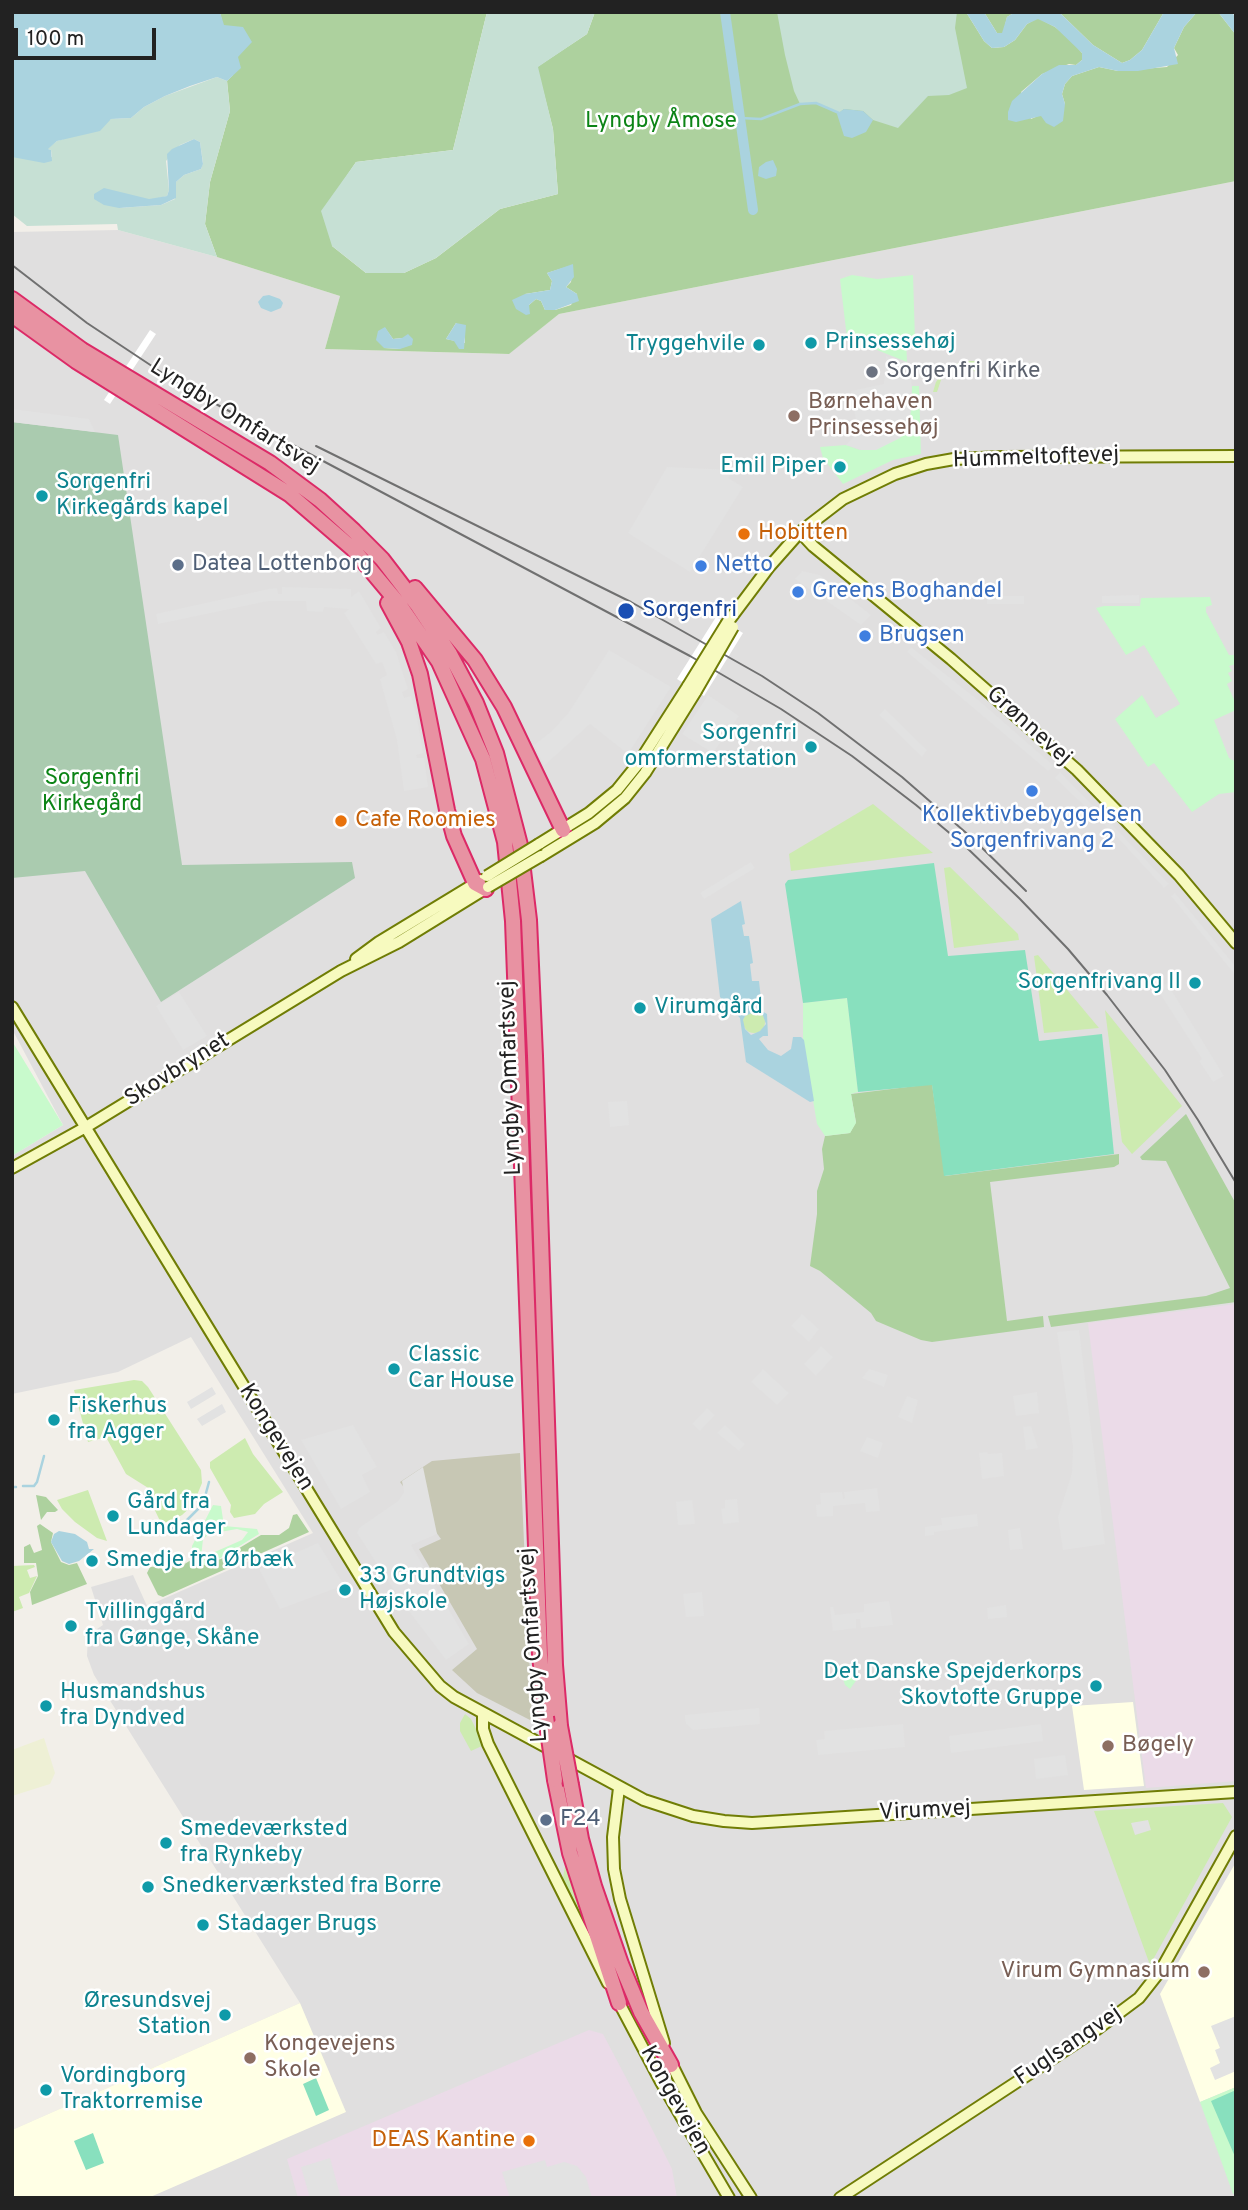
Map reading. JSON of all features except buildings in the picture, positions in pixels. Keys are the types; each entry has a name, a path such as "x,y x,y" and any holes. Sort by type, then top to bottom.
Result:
{"highway":[{"name":"Lyngby Omfartsvej","path":"12,299 82,350 270,463 320,500 382,559 418,606 444,645 475,703 496,753 520,845 529,920 555,1665 560,1726 581,1839 594,1886 641,2012 671,2064"},
{"name":"Lyngby Omfartsvej","path":"12,315 76,361 289,494 353,549 399,604 439,662 483,759 507,853 513,921 540,1655 546,1717 570,1853 619,2003"},
{"path":"353,549 394,612 409,642 428,706 454,836 484,884"},
{"path":"382,559 419,591 475,660 504,707 563,830"}],"street":[{"name":"Hummeltoftevej","path":"540,850 595,823 625,798 645,773 692,688 755,586 800,532 843,499 895,474 945,461 1003,457 1236,456"},
{"name":"Grønnevej","path":"800,532 813,547 933,644 1077,770 1179,875 1236,943"},
{"name":"Hummeltoftevej","path":"540,850 563,830 603,803 624,783 692,688"},
{"name":"Skovbrynet","path":"12,1168 86,1127 341,971 379,942 540,850"},
{"name":"Kongevejen","path":"12,1007 394,1632 440,1686 483,1715 619,1788 612,1837 614,1869 620,1899 671,2064 696,2113 751,2198"},
{"name":"Kongevejen","path":"483,1715 483,1730 488,1744 593,1956 661,2082 729,2198"},
{"name":"Virumvej","path":"619,1788 670,1810 697,1817 752,1823 1236,1792"},
{"name":"Fuglsangvej","path":"840,2198 1096,2030 1139,1998 1161,1970 1236,1836"}],"shaded area":[{"path":"487,12 595,12 587,34 538,67 553,129 558,194 500,209 436,258 404,273 366,273 332,246 321,211 356,162 453,150"},
{"path":"777,12 957,12 955,28 967,88 949,95 928,96 898,128 873,120 863,111 844,109 839,113 816,103 800,104 785,55"},
{"path":"217,77 227,81 230,111 210,182 205,224 217,257 118,230 117,224 27,226 12,214 13,156 52,157 51,150 47,149 57,141 111,119 131,118 144,107 165,96","holes":["194,139 200,142 203,163 201,169 184,175 176,182 175,199 161,205 119,208 167,196 169,190 166,161 180,145"]},
{"path":"1236,181 1236,2198 12,2198 12,2130 300,2003 94,1675 87,1656 88,1635 103,1625 91,1587 133,1575 147,1606 313,1533 191,1337 118,1372 12,1394 12,1156 63,1125 12,1029 12,232 118,230 217,257 340,296 325,349 508,354 559,314"},
{"path":"886,356 911,368 912,401 909,426 900,438 876,450 861,450 846,445 858,432 851,391 884,384"},
{"path":"12,409 89,419 95,432 12,422"},
{"path":"667,467 732,470 728,478 743,487 690,572 628,533"},
{"path":"802,571 820,575 871,615 861,625 795,579"},
{"path":"282,587 351,589 351,597 359,591 381,628 376,632 377,635 384,632 396,652 408,689 402,692 404,698 411,696 417,718 423,753 416,755 417,758 424,758 428,787 404,791 397,740 380,679 387,675 382,662 376,664 344,613 349,609 324,607 323,612 307,611 306,601 268,601 158,624 156,614 269,589 277,588 278,594 282,594"},
{"path":"1139,595 1139,603 1102,603 1102,596"},
{"path":"987,596 1024,596 1024,604 987,604"},
{"path":"911,647 983,704 1054,766 1048,771 907,652"},
{"path":"609,650 671,687 628,754 590,724 544,766 534,745 552,731 569,712"},
{"path":"708,695 739,716 713,753 682,734"},
{"path":"885,709 927,750 922,757 879,715"},
{"path":"1060,772 1169,884 1164,888 1117,837 1055,778"},
{"path":"751,862 755,868 704,899 700,893"},
{"path":"1175,893 1236,967 1236,976 1171,896"},
{"path":"1167,983 1224,1076 1213,1082 1199,1061 1202,1059 1157,989"},
{"path":"179,992 207,1036 183,1050 156,1006"},
{"path":"627,1101 629,1125 610,1127 608,1102"},
{"path":"1236,1304 1236,1781 1146,1788 1088,1323"},
{"path":"802,1314 819,1329 809,1342 791,1326"},
{"path":"1079,1330 1105,1544 1063,1550 1058,1517 1072,1473 1073,1447 1057,1332"},
{"path":"821,1346 833,1357 816,1376 804,1364"},
{"path":"763,1369 789,1393 777,1405 751,1382"},
{"path":"869,1369 888,1375 884,1387 862,1378"},
{"path":"212,1387 216,1394 191,1409 187,1402"},
{"path":"1037,1392 1039,1413 1016,1416 1013,1396"},
{"path":"907,1396 918,1400 912,1423 898,1417"},
{"path":"222,1404 226,1412 202,1426 197,1419"},
{"path":"707,1408 715,1415 700,1431 692,1424"},
{"path":"353,1425 377,1467 362,1475 370,1492 341,1509 301,1440"},
{"path":"725,1425 745,1444 739,1451 717,1433"},
{"path":"1031,1426 1038,1448 1026,1450 1023,1427"},
{"path":"867,1437 883,1443 878,1458 860,1451"},
{"path":"520,1453 532,1721 477,1693 452,1670 477,1649 419,1549 441,1539 400,1482 432,1461"},
{"path":"979,1453 1002,1453 1004,1476 982,1479"},
{"path":"423,1467 437,1534 411,1545 469,1644 446,1660 399,1598 357,1533 359,1528 398,1501 404,1492 402,1481"},
{"path":"877,1488 880,1511 866,1512 865,1503 833,1506 833,1516 817,1517 816,1505 821,1504 820,1493 842,1492 843,1499 844,1492"},
{"path":"737,1499 739,1522 723,1524 721,1509 725,1508 725,1500"},
{"path":"692,1500 695,1524 678,1525 676,1502"},
{"path":"977,1514 978,1526 934,1532 934,1535 925,1536 925,1527 942,1525 941,1518"},
{"path":"1020,1528 1023,1549 1010,1550 1008,1530"},
{"path":"318,1543 344,1585 280,1609 259,1569"},
{"path":"702,1592 704,1616 686,1617 683,1594"},
{"path":"889,1601 893,1625 861,1628 860,1619 856,1619 856,1628 833,1631 830,1607 833,1607 835,1615 864,1612 864,1604"},
{"path":"1006,1605 1007,1617 988,1619 987,1608"},
{"name":"Bøgely","path":"1133,1702 1144,1786 1084,1790 1072,1706"},
{"path":"759,1708 760,1724 693,1730 686,1724 685,1719 685,1715"},
{"path":"903,1724 905,1747 818,1755 816,1740 825,1739 824,1731"},
{"path":"1041,1724 1043,1741 951,1753 949,1736"},
{"path":"44,1738 55,1773 50,1784 12,1796 12,1750"},
{"path":"1065,1755 1068,1775 1036,1779 1034,1759"},
{"path":"1148,1820 1151,1830 1135,1835 1131,1823"},
{"name":"Virum Gymnasium","path":"1236,1862 1236,2087 1200,2102 1160,1994"},
{"name":"Kongevejens Skole","path":"300,2003 346,2112 148,2198 12,2198 12,2130"},
{"path":"1236,2016 1236,2071 1215,2080 1210,2068 1220,2063 1215,2050 1220,2048 1211,2026"},
{"path":"589,2030 603,2034 632,2089 672,2169 677,2198 298,2198 287,2159"},
{"path":"330,2158 341,2198 310,2198 301,2167"},
{"path":"545,2160 547,2167 564,2162 577,2166 586,2177 592,2198 510,2198 502,2172"}],"green space":[{"name":"Lyngby Åmose","path":"220,12 487,12 453,150 356,162 342,183 332,246 366,273 404,273 436,258 500,209 558,194 553,129 537,67 587,34 595,12 966,12 984,41 992,48 1004,47 1015,40 1027,24 1038,18 1071,40 1082,53 1082,60 1076,65 1069,64 1042,74 1021,92 1031,119 1065,104 1062,94 1065,84 1072,76 1099,67 1118,71 1167,67 1178,55 1174,48 1184,27 1197,12 1218,12 1236,35 1236,181 559,314 509,354 325,349 340,296 217,257 205,224 210,182 230,111 227,81 233,75","holes":["573,265 571,282 566,287 577,294 571,305 545,310 541,301 536,299 529,305 525,294 550,290 552,281 547,273","456,323 465,331 465,343 446,339","385,328 393,339 402,338 400,349 384,348"]},
{"path":"984,12 1015,12 1007,17 1003,34 997,33"},
{"path":"1059,12 1164,12 1142,50 1122,63 1093,45"},
{"path":"852,275 877,279 913,275 915,340 906,340 907,362 847,338 840,279"},
{"path":"963,361 976,361 976,374 971,366 957,366 948,370 942,377 937,392 933,392 936,382 946,368"},
{"path":"912,386 919,386 921,454 893,460 843,484 823,458 820,447 846,445 860,450 909,426"},
{"name":"Sorgenfri Kirkegård","path":"12,422 118,435 182,865 352,862 355,878 161,1002 85,871 12,878"},
{"path":"1210,597 1212,605 1206,607 1206,612 1229,655 1236,655 1236,664 1229,666 1232,671 1228,673 1232,681 1227,684 1236,710 1214,720 1229,758 1236,762 1236,792 1219,794 1192,812 1154,763 1148,767 1115,719 1142,695 1156,718 1180,704 1144,645 1126,655 1096,608 1140,606 1141,598"},
{"path":"873,804 933,853 791,871 789,854"},
{"path":"934,863 948,956 1025,950 1039,1041 1102,1034 1114,1154 944,1176 932,1085 858,1092 847,998 803,1003 785,884 788,880"},
{"path":"950,867 1018,934 1019,940 954,948 944,868"},
{"path":"1038,955 1099,1028 1044,1033 1034,956"},
{"path":"847,998 858,1092 851,1094 856,1123 850,1133 825,1136 817,1124 803,1040 803,1003"},
{"path":"1105,1010 1182,1106 1132,1154 1122,1142"},
{"path":"754,1011 762,1014 765,1022 762,1030 754,1033 746,1030 743,1022 746,1014"},
{"path":"12,1041 63,1125 12,1156"},
{"path":"932,1084 945,1176 1119,1154 1119,1164 1114,1167 990,1182 1007,1321 1043,1316 1044,1327 932,1342 921,1340 876,1321 871,1313 820,1271 810,1266 817,1214 817,1191 824,1169 822,1149 825,1136 850,1133 856,1122 851,1094"},
{"path":"1186,1114 1236,1204 1236,1302 1051,1327 1048,1316 1206,1296 1230,1288 1166,1161 1142,1160 1140,1157"},
{"path":"142,1381 148,1387 201,1470 202,1483 193,1505 169,1522 161,1523 149,1498 153,1491 126,1474 106,1437 88,1442 74,1390"},
{"path":"245,1438 253,1454 283,1492 264,1504 255,1514 234,1518 230,1512 231,1505 210,1468 210,1462"},
{"path":"88,1490 107,1541 97,1538 75,1522 57,1500"},
{"path":"36,1495 46,1497 58,1510 47,1512 41,1520"},
{"path":"213,1505 221,1506 224,1526 257,1529 259,1534 209,1565 193,1565 192,1546","holes":["215,1529 220,1532 237,1529 248,1532 242,1540 201,1558 203,1539"]},
{"path":"297,1514 309,1532 163,1597 158,1595 147,1573 150,1567 161,1566 165,1572 178,1563 183,1565 191,1560 203,1564 221,1559 261,1535 279,1535 289,1528 293,1515"},
{"path":"40,1524 53,1533 51,1542 61,1562 69,1565 77,1563 87,1584 32,1605 30,1592 38,1576 36,1563 24,1563 24,1547 30,1544 34,1553 42,1550 37,1526"},
{"path":"12,1566 35,1567 27,1570 30,1578 37,1576 29,1593 19,1597 23,1608 12,1612"},
{"path":"848,1665 860,1675 850,1689 845,1685 841,1672"},
{"path":"465,1714 471,1719 484,1745 471,1751 460,1731 460,1723"},
{"path":"1223,1803 1232,1817 1150,1965 1094,1811"},
{"path":"566,1861 600,1964 562,1883"},
{"path":"316,2078 329,2110 316,2116 303,2084"},
{"path":"1236,2087 1236,2193 1233,2194 1200,2102"},
{"path":"1236,2090 1236,2159 1211,2101"},
{"path":"93,2133 104,2163 86,2170 74,2141"}],"water":[{"path":"12,12 220,12 224,25 243,27 252,42 238,57 241,68 227,81 217,77 190,86 144,107 131,118 111,119 100,131 57,141 48,149 51,150 52,161 44,163 12,157"},
{"path":"966,12 984,12 997,33 1002,33 1007,17 1015,12 1059,12 1093,45 1122,63 1142,50 1164,12 1197,12 1184,27 1174,48 1178,64 1138,71 1099,67 1072,76 1065,84 1062,94 1065,104 1063,121 1054,127 1046,123 1041,116 1016,122 1008,120 1012,101 1042,74 1059,65 1076,65 1082,60 1082,53 1055,27 1038,19 1027,24 1015,40 1004,47 992,48 984,41"},
{"path":"1218,12 1232,12 1236,19 1236,35"},
{"path":"844,109 863,111 873,120 866,132 852,138 844,136 837,114"},
{"path":"194,139 200,142 203,164 201,169 184,175 176,182 176,198 161,205 119,208 104,205 94,199 94,194 104,188 149,199 167,196 167,154"},
{"path":"773,160 777,169 776,176 766,179 758,176 759,167"},
{"path":"573,264 574,277 566,287 577,294 579,301 555,310 545,310 541,301 536,299 529,305 530,314 526,315 516,309 512,300 525,294 550,290 552,281 547,273"},
{"path":"263,296 280,299 283,303 281,308 271,312 261,308 258,302"},
{"path":"456,323 466,325 464,349 459,349 454,341 446,339"},
{"path":"385,327 393,339 408,334 413,339 412,345 400,349 384,348 376,340 378,331"},
{"path":"741,901 744,936 749,936 753,963 750,964 752,981 759,981 760,1010 767,1014 768,1036 759,1039 768,1050 781,1056 791,1049 793,1037 801,1037 804,1040 814,1101 810,1102 746,1062 740,1018 720,997 711,919","holes":["757,1011 762,1013 766,1024 751,1035 745,1029 743,1020 745,1016"]},
{"path":"59,1531 75,1534 87,1542 89,1549 94,1549 79,1561 69,1564 62,1561 51,1542 54,1534"}],"pier":[{"path":"150,330 156,334 110,404 104,400"},
{"path":"716,617 743,633 704,696 677,679"}],"waterway":[{"path":"725,12 753,210"},
{"path":"740,118 761,119 800,104 816,103 839,113"},
{"path":"23,1486 34,1486 37,1482 44,1456"},
{"path":"186,1521 203,1504 209,1482"},
{"path":"168,1531 177,1526"}],"tram line":[{"path":"12,265 87,323 182,386 690,656 781,709 852,756 965,846 1068,949 1165,1070 1236,1183"},
{"path":"316,446 631,602 762,676 818,713 902,777 972,838 1026,891"}],"place":[{"name":"Prinsessehøj","path":"811,343"},
{"name":"Tryggehvile","path":"759,345"},
{"name":"Sorgenfri Kirke","path":"872,372"},
{"name":"Børnehaven Prinsessehøj","path":"794,416"},
{"name":"Emil Piper","path":"840,467"},
{"name":"Sorgenfri Kirkegårds kapel","path":"42,496"},
{"name":"Hobitten","path":"744,534"},
{"name":"Datea Lottenborg","path":"178,565"},
{"name":"Netto","path":"701,566"},
{"name":"Greens Boghandel","path":"798,592"},
{"name":"Sorgenfri","path":"626,611"},
{"name":"Brugsen","path":"865,636"},
{"name":"Sorgenfri omformerstation","path":"811,747"},
{"name":"Kollektivbebyggelsen Sorgenfrivang 2","path":"1032,791"},
{"name":"Cafe Roomies","path":"341,821"},
{"name":"Sorgenfrivang II","path":"1195,983"},
{"name":"Virumgård","path":"640,1008"},
{"name":"Classic Car House","path":"394,1369"},
{"name":"Fiskerhus fra Agger","path":"54,1420"},
{"name":"Gård fra Lundager","path":"113,1516"},
{"name":"Smedje fra Ørbæk","path":"92,1561"},
{"name":"33 Grundtvigs Højskole","path":"345,1590"},
{"name":"Tvillinggård fra Gønge, Skåne","path":"71,1626"},
{"name":"Det Danske Spejderkorps Skovtofte Gruppe","path":"1096,1686"},
{"name":"Husmandshus fra Dyndved","path":"46,1706"},
{"name":"Bøgely","path":"1108,1746"},
{"name":"F24","path":"546,1820"},
{"name":"Smedeværksted fra Rynkeby","path":"166,1843"},
{"name":"Snedkerværksted fra Borre","path":"148,1887"},
{"name":"Stadager Brugs","path":"203,1925"},
{"name":"Virum Gymnasium","path":"1204,1972"},
{"name":"Øresundsvej Station","path":"225,2015"},
{"name":"Kongevejens Skole","path":"250,2058"},
{"name":"Vordingborg Traktorremise","path":"46,2090"},
{"name":"DEAS Kantine","path":"529,2141"}]}
